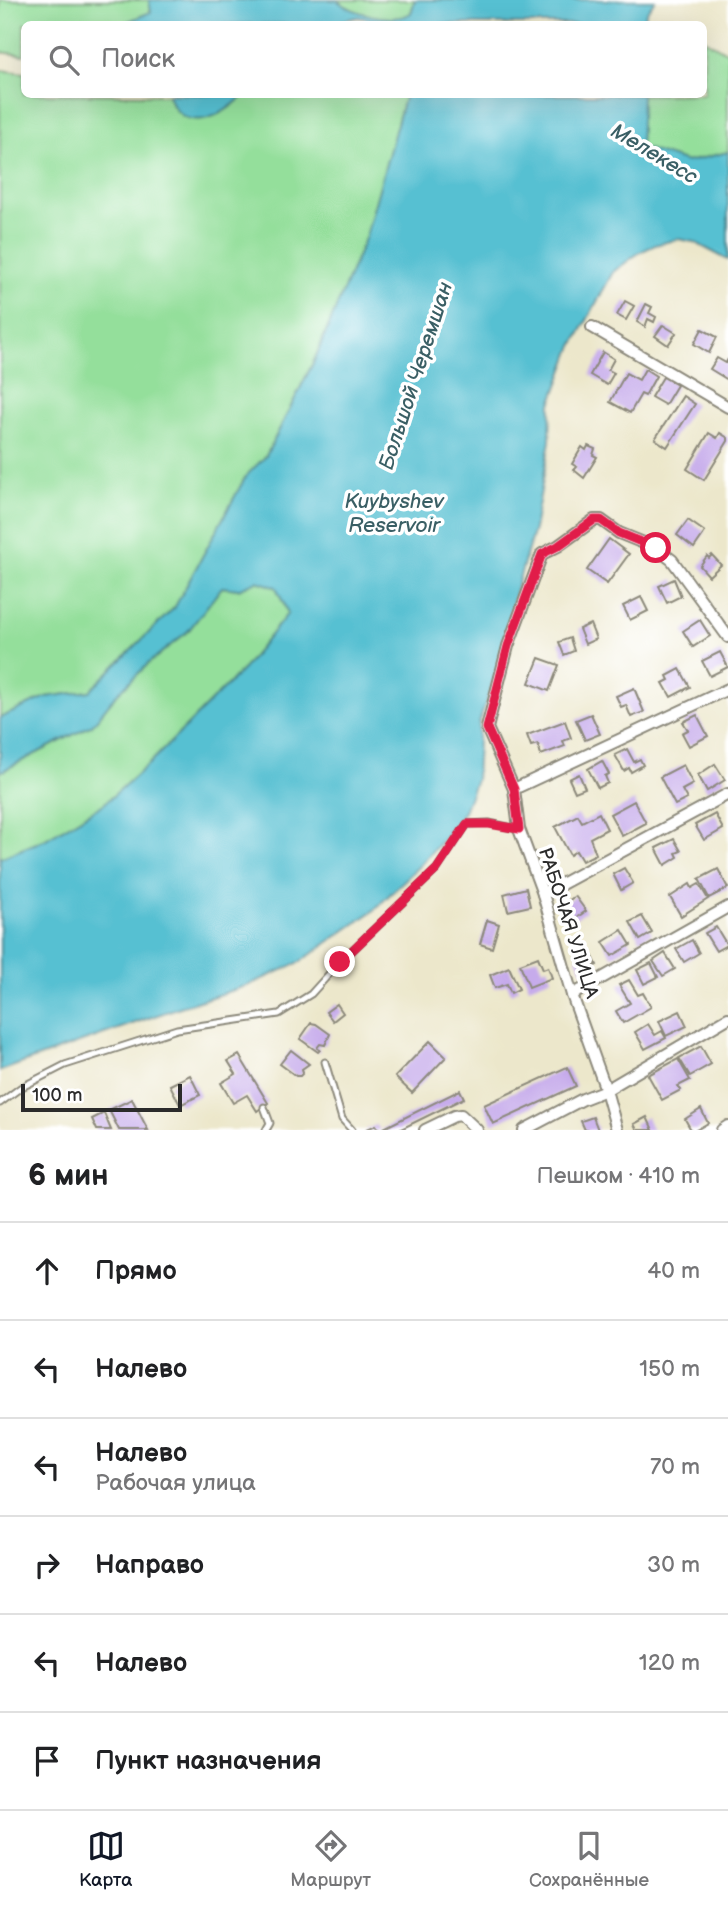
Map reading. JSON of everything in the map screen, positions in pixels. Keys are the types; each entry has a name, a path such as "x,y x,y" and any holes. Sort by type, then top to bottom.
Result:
{"street":[{"path":"592,327 728,407"},
{"name":"РАБОЧАЯ УЛИЦА","path":"617,1130 606,1090 572,995 543,894 519,829 514,789 487,728 508,646 542,554 594,520 601,520 619,533 656,548 672,560 728,637"},
{"path":"514,789 728,689"},
{"path":"543,894 728,794"},
{"path":"572,995 728,907"},
{"path":"524,1130 606,1090 728,1018"},
{"path":"425,1130 461,1115 477,1130"},
{"path":"722,1130 728,1126"}],"lane":[{"path":"0,1103 20,1088 65,1065 177,1029 279,1014 311,994 340,962 437,869 467,824 489,824 519,829"},
{"path":"325,1062 342,1119 352,1130"},
{"path":"264,1107 270,1123 266,1130"}],"green space":[{"path":"0,0 149,0 151,12 129,21 21,21 21,55 0,52"},
{"path":"336,0 415,0 411,13 383,18 362,13"},
{"path":"707,41 728,53 728,152 687,162 640,147 642,98 707,98"},
{"path":"0,70 21,73 21,98 170,98 183,115 192,118 214,115 241,98 404,98 366,236 315,359 266,456 246,476 175,607 90,691 46,697 0,718"},
{"path":"257,581 276,587 288,613 244,668 151,762 104,804 44,840 0,858 0,772 92,725 116,695 188,631 222,587 238,589"}],"water":[{"path":"149,0 336,0 362,13 394,18 411,13 415,0 655,0 646,13 645,21 377,21 358,17 340,21 129,21 151,12"},
{"path":"170,98 241,98 225,110 203,119 183,116"},
{"name":"Kuybyshev Reservoir","path":"404,98 642,98 640,147 687,162 728,152 728,260 694,242 678,239 640,252 613,272 572,348 551,404 550,441 534,529 515,593 502,655 479,723 476,780 455,826 373,911 300,962 249,985 0,1071 0,858 44,840 104,804 151,762 244,668 288,613 276,587 257,581 238,589 222,587 188,631 116,695 92,725 0,772 0,718 46,697 90,691 175,607 246,476 266,456 315,359 366,236"}],"building":[{"path":"625,301 634,306 626,320 617,315"},
{"path":"646,304 652,307 649,313 656,317 654,322 648,319 645,327 637,322"},
{"path":"663,325 676,333 668,345 655,336"},
{"path":"702,329 717,337 709,353 694,344"},
{"path":"603,352 614,359 608,370 614,373 607,385 590,375"},
{"path":"717,358 726,363 728,359 728,380 710,369"},
{"path":"645,369 656,376 645,396 641,394 630,413 610,402 626,373 639,380"},
{"path":"663,377 677,385 665,405 651,397"},
{"path":"683,396 695,404 667,447 655,439"},
{"path":"709,433 717,438 720,433 728,438 728,441 704,480 687,469"},
{"path":"588,446 595,449 593,455 597,457 584,478 574,470 577,467 572,464 582,447 586,450"},
{"path":"688,520 705,532 694,548 677,535"},
{"path":"609,539 629,554 607,584 587,570"},
{"path":"712,555 721,565 709,576 700,566 707,556 709,558"},
{"path":"674,579 681,596 667,603 659,586"},
{"path":"641,597 648,611 630,620 623,606"},
{"path":"700,620 710,636 693,647 683,631"},
{"path":"590,624 596,639 585,644 579,629"},
{"path":"570,638 574,651 564,655 559,642"},
{"path":"720,652 728,667 710,676 702,661"},
{"path":"539,658 559,665 549,691 529,683"},
{"path":"680,669 690,687 671,697 663,683 669,680 667,676"},
{"path":"634,688 644,712 631,717 626,705 621,707 616,696"},
{"path":"591,714 600,734 585,740 576,720"},
{"path":"697,715 708,736 689,746 682,733 688,730 683,722"},
{"path":"565,721 571,738 563,741 565,746 541,755 538,744 531,746 527,735"},
{"path":"627,749 634,762 640,759 643,765 631,772 629,768 624,771 615,755"},
{"path":"602,761 609,774 605,776 608,783 598,788 588,769"},
{"path":"715,764 725,780 707,791 698,775"},
{"path":"683,765 693,784 682,790 687,799 675,805 660,777"},
{"path":"579,774 585,788 575,792 569,779"},
{"path":"634,801 646,823 622,836 610,814"},
{"path":"599,813 607,829 590,838 596,854 582,861 576,851 570,855 555,827 578,815 582,822"},
{"path":"715,814 723,829 704,840 695,825"},
{"path":"674,839 681,851 676,853 678,857 665,865 656,848"},
{"path":"624,868 633,883 621,890 613,874"},
{"path":"718,869 728,888 709,898 699,879"},
{"path":"690,884 692,888 699,884 708,899 681,916 670,897"},
{"path":"526,888 530,906 508,911 504,894"},
{"path":"575,896 586,911 573,920 563,905"},
{"path":"642,916 652,933 640,940 630,922"},
{"path":"487,920 499,924 492,948 480,944"},
{"path":"716,927 727,945 716,951 705,933"},
{"path":"622,930 631,945 612,956 603,942"},
{"path":"692,940 699,953 684,962 676,949"},
{"path":"590,951 597,965 583,972 576,958"},
{"path":"665,953 675,969 663,976 653,961"},
{"path":"538,957 543,969 548,967 552,978 529,987 520,964"},
{"path":"651,963 658,977 644,984 637,970"},
{"path":"509,967 519,989 511,993 507,984 495,988 490,975"},
{"path":"629,980 638,995 643,993 651,1007 623,1023 616,1011 630,1003 619,985"},
{"path":"337,1004 343,1013 333,1021 326,1012"},
{"path":"680,1011 687,1026 666,1036 659,1021"},
{"path":"311,1023 330,1034 325,1045 320,1044 317,1048 320,1050 318,1052 300,1039"},
{"path":"648,1024 655,1035 662,1031 666,1038 645,1049 635,1032"},
{"path":"430,1041 446,1057 412,1093 395,1077"},
{"path":"701,1046 711,1064 690,1076 679,1058"},
{"path":"291,1050 309,1064 302,1069 300,1076 280,1064"},
{"path":"239,1055 268,1103 257,1111 247,1095 233,1103 221,1083 236,1074 228,1061"},
{"path":"678,1059 690,1080 678,1086 681,1090 662,1100 648,1075"},
{"path":"567,1067 576,1086 493,1124 484,1105"},
{"path":"190,1075 200,1095 180,1105 170,1085"},
{"path":"460,1090 464,1098 399,1130 380,1130"},
{"path":"132,1099 148,1130 119,1130 109,1110"},
{"path":"701,1109 708,1123 691,1130 685,1119"},
{"path":"104,1113 111,1130 97,1130 92,1119"},
{"path":"593,1117 598,1130 585,1130 581,1121"},
{"path":"647,1117 653,1130 637,1130 634,1124"},
{"path":"376,1125 380,1130 365,1130"}],"route":[{"path":"340,962 437,869 467,824 489,824 519,829 514,789 487,728 508,646 542,554 594,520 601,520 619,533 656,548"}],"water label":[{"name":"Мелекесс","path":"654,154"},
{"name":"Большой Черемшан","path":"416,376"}]}
